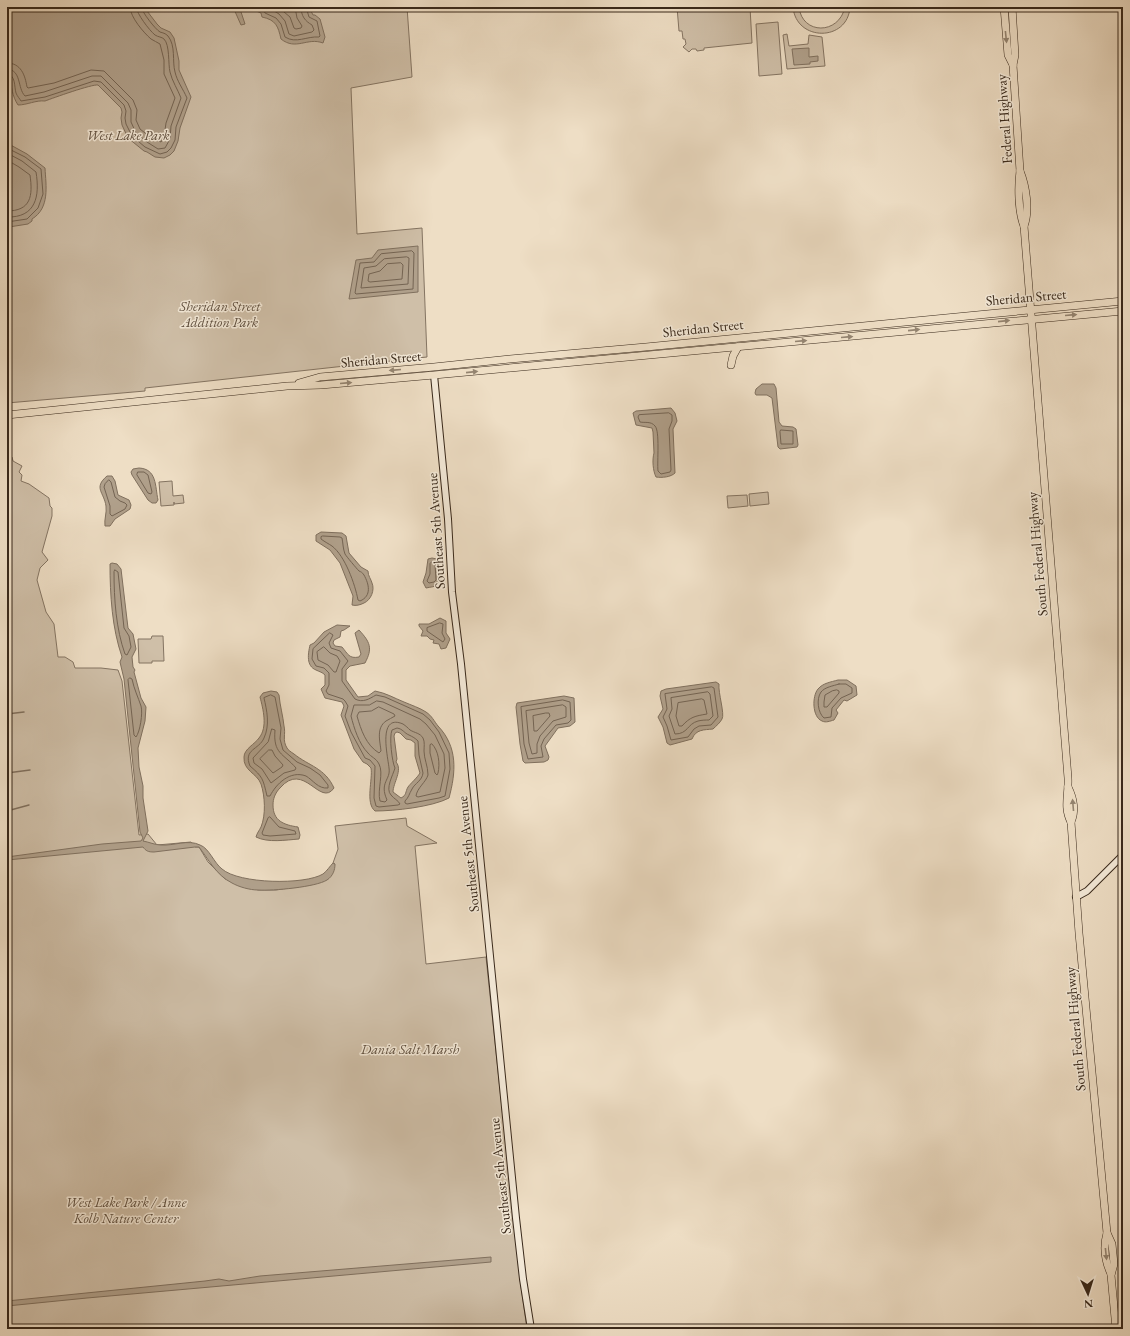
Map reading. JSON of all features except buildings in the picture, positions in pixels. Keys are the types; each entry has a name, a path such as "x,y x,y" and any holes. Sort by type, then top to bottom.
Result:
{"main road":[{"name":"Federal Highway","path":"1004,7 1008,55 1013,65"},
{"name":"Federal Highway","path":"1012,7 1015,55 1013,65 1020,171 1018,183 1021,219 1024,226 1032,319"},
{"name":"Sheridan Street","path":"287,386 320,377 1123,301"},
{"name":"Sheridan Street","path":"7,414 287,386 321,385 434,376 1123,311"},
{"name":"South Federal Highway","path":"1032,319 1068,787 1073,796 1074,814 1071,822 1076,898 1107,1233 1104,1243 1107,1265 1111,1275 1116,1329"},
{"path":"727,348 732,343 740,341 778,338 787,333"},
{"path":"656,355 671,351 709,347 716,340"},
{"path":"581,362 586,357 637,352 646,347"},
{"path":"731,365 733,356 738,347"},
{"path":"524,367 531,362 577,358 583,353"}],"street":[{"name":"Southeast 5th Avenue","path":"434,376 448,519 452,592 462,664 518,1233 531,1329"},
{"path":"1076,898 1087,891 1123,855"}],"green space":[{"name":"West Lake Park","path":"7,7 407,7 412,77 351,88 357,234 422,228 427,357 145,388 145,391 7,403"},
{"path":"677,7 750,7 752,43 704,48 704,50 697,51 696,49 692,49 689,52 683,47 686,44 685,39 683,39 682,31 679,31"},
{"path":"793,7 799,7 802,16 807,23 813,27 821,28 829,27 836,23 845,7 850,7 847,18 841,27 832,32 822,33 812,32 803,27 796,18"},
{"path":"778,22 782,74 759,76 756,24"},
{"path":"787,34 789,46 808,44 809,35 822,37 825,66 787,69 783,35"},
{"path":"7,457 12,457 13,461 22,466 19,472 22,475 21,481 29,484 49,498 50,506 52,508 52,516 42,552 48,560 40,568 37,580 46,612 54,624 58,657 65,657 73,662 75,668 101,668 118,670 122,681 139,835 148,834 157,845 191,842 195,847 199,847 208,862 225,879 258,890 276,890 315,884 335,864 333,863 338,849 335,826 406,818 407,826 437,843 415,846 426,964 486,957 520,1279 527,1329 7,1329"},
{"path":"172,481 173,496 183,495 184,503 161,506 159,482"},
{"path":"768,492 769,504 750,506 749,494"},
{"path":"747,495 748,506 728,508 727,496"},
{"path":"152,636 163,636 164,661 139,663 138,639 151,639"}],"water":[{"path":"7,7 144,7 157,24 161,28 170,32 174,38 179,61 179,70 191,97 174,151 164,158 155,157 144,151 128,138 122,125 121,108 98,85 45,101 18,105 13,95 9,77"},
{"path":"233,7 309,7 313,15 320,19 325,37 323,43 312,42 292,44 286,42 281,39 276,24 267,18 262,17 261,13 256,11 240,9 245,24 241,25"},
{"path":"809,48 809,57 818,56 818,61 810,62 810,64 794,65 792,49"},
{"path":"7,143 27,154 45,168 46,182 46,196 42,209 38,214 28,224 9,227 7,225"},
{"path":"418,246 418,292 349,299 356,260 372,258 378,250"},
{"path":"762,384 774,384 776,388 779,422 782,426 793,427 796,429 797,447 780,449 778,447 772,398 767,395 756,395 755,393 756,389"},
{"path":"671,408 675,413 677,421 673,429 675,473 666,477 656,477 653,465 654,453 652,428 636,425 633,413 636,411"},
{"path":"139,468 149,471 154,479 158,500 156,503 152,503 148,500 132,475 131,472 133,469"},
{"path":"107,476 112,476 115,481 118,495 129,500 131,505 130,509 115,519 110,526 105,526 106,506 100,490 103,480"},
{"path":"321,532 342,533 346,536 349,553 361,567 368,571 373,586 373,592 366,602 360,605 352,605 353,596 340,563 330,550 316,541 316,535"},
{"path":"428,559 437,559 438,561 441,579 438,585 426,588 423,582"},
{"path":"110,564 117,564 121,569 128,628 133,634 136,649 132,657 133,667 141,698 146,707 145,721 138,748 139,767 143,786 143,798 148,831 143,841 156,845 195,843 206,849 216,863 230,874 242,878 257,880 288,881 314,878 323,874 333,863 335,864 334,871 331,877 327,880 304,887 274,890 245,888 226,880 213,867 199,847 150,852 143,847 7,860 7,857 102,844 141,841 143,838 140,832 124,679 120,662 122,657 112,611"},
{"path":"440,618 446,621 446,633 450,639 446,648 441,649 439,644 433,643 434,640 427,636 421,636 423,631 419,626 419,624 429,624"},
{"path":"337,625 350,626 341,631 340,637 334,640 333,643 335,646 342,647 349,655 353,657 359,657 361,654 355,633 359,630 366,638 370,649 365,663 350,666 346,670 346,680 358,697 368,696 375,691 386,694 430,715 445,734 454,760 453,779 449,798 423,806 375,811 370,802 371,768 363,762 354,749 341,715 344,706 342,702 325,698 321,689 325,685 325,675 313,668 309,663 308,656 310,645 314,643 324,632","holes":["395,733 400,733 406,739 415,743 415,756 420,773 401,798 393,792 398,773 394,736"]},
{"path":"838,680 847,680 856,686 857,695 847,701 844,700 836,710 838,713 834,720 824,722 816,715 814,701 816,692 822,685"},
{"path":"716,682 719,684 719,693 723,713 720,722 713,729 703,730 696,733 692,739 670,745 667,743 663,727 658,717 663,709 660,696 661,691"},
{"path":"271,691 277,692 279,695 287,749 326,776 334,788 329,793 323,792 304,781 297,779 289,781 277,792 273,803 275,815 280,821 288,825 298,827 300,835 299,839 271,841 256,837 264,817 263,794 259,780 248,769 244,762 244,754 262,734 264,718 260,697 263,693"},
{"path":"564,696 574,698 575,722 570,726 558,728 545,746 549,757 548,760 544,762 525,763 523,761 520,744 516,707 517,703"},
{"path":"491,1257 491,1262 7,1306 7,1301 219,1279 229,1281 260,1276"}],"waterway":[{"path":"7,714 24,712"},
{"path":"7,773 30,770"},
{"path":"7,811 29,805"}],"park label":[{"name":"Sheridan Street Addition Park","path":"220,314"},
{"name":"Dania Salt Marsh","path":"410,1049"},
{"name":"West Lake Park / Anne Kolb Nature Center","path":"126,1210"}]}
